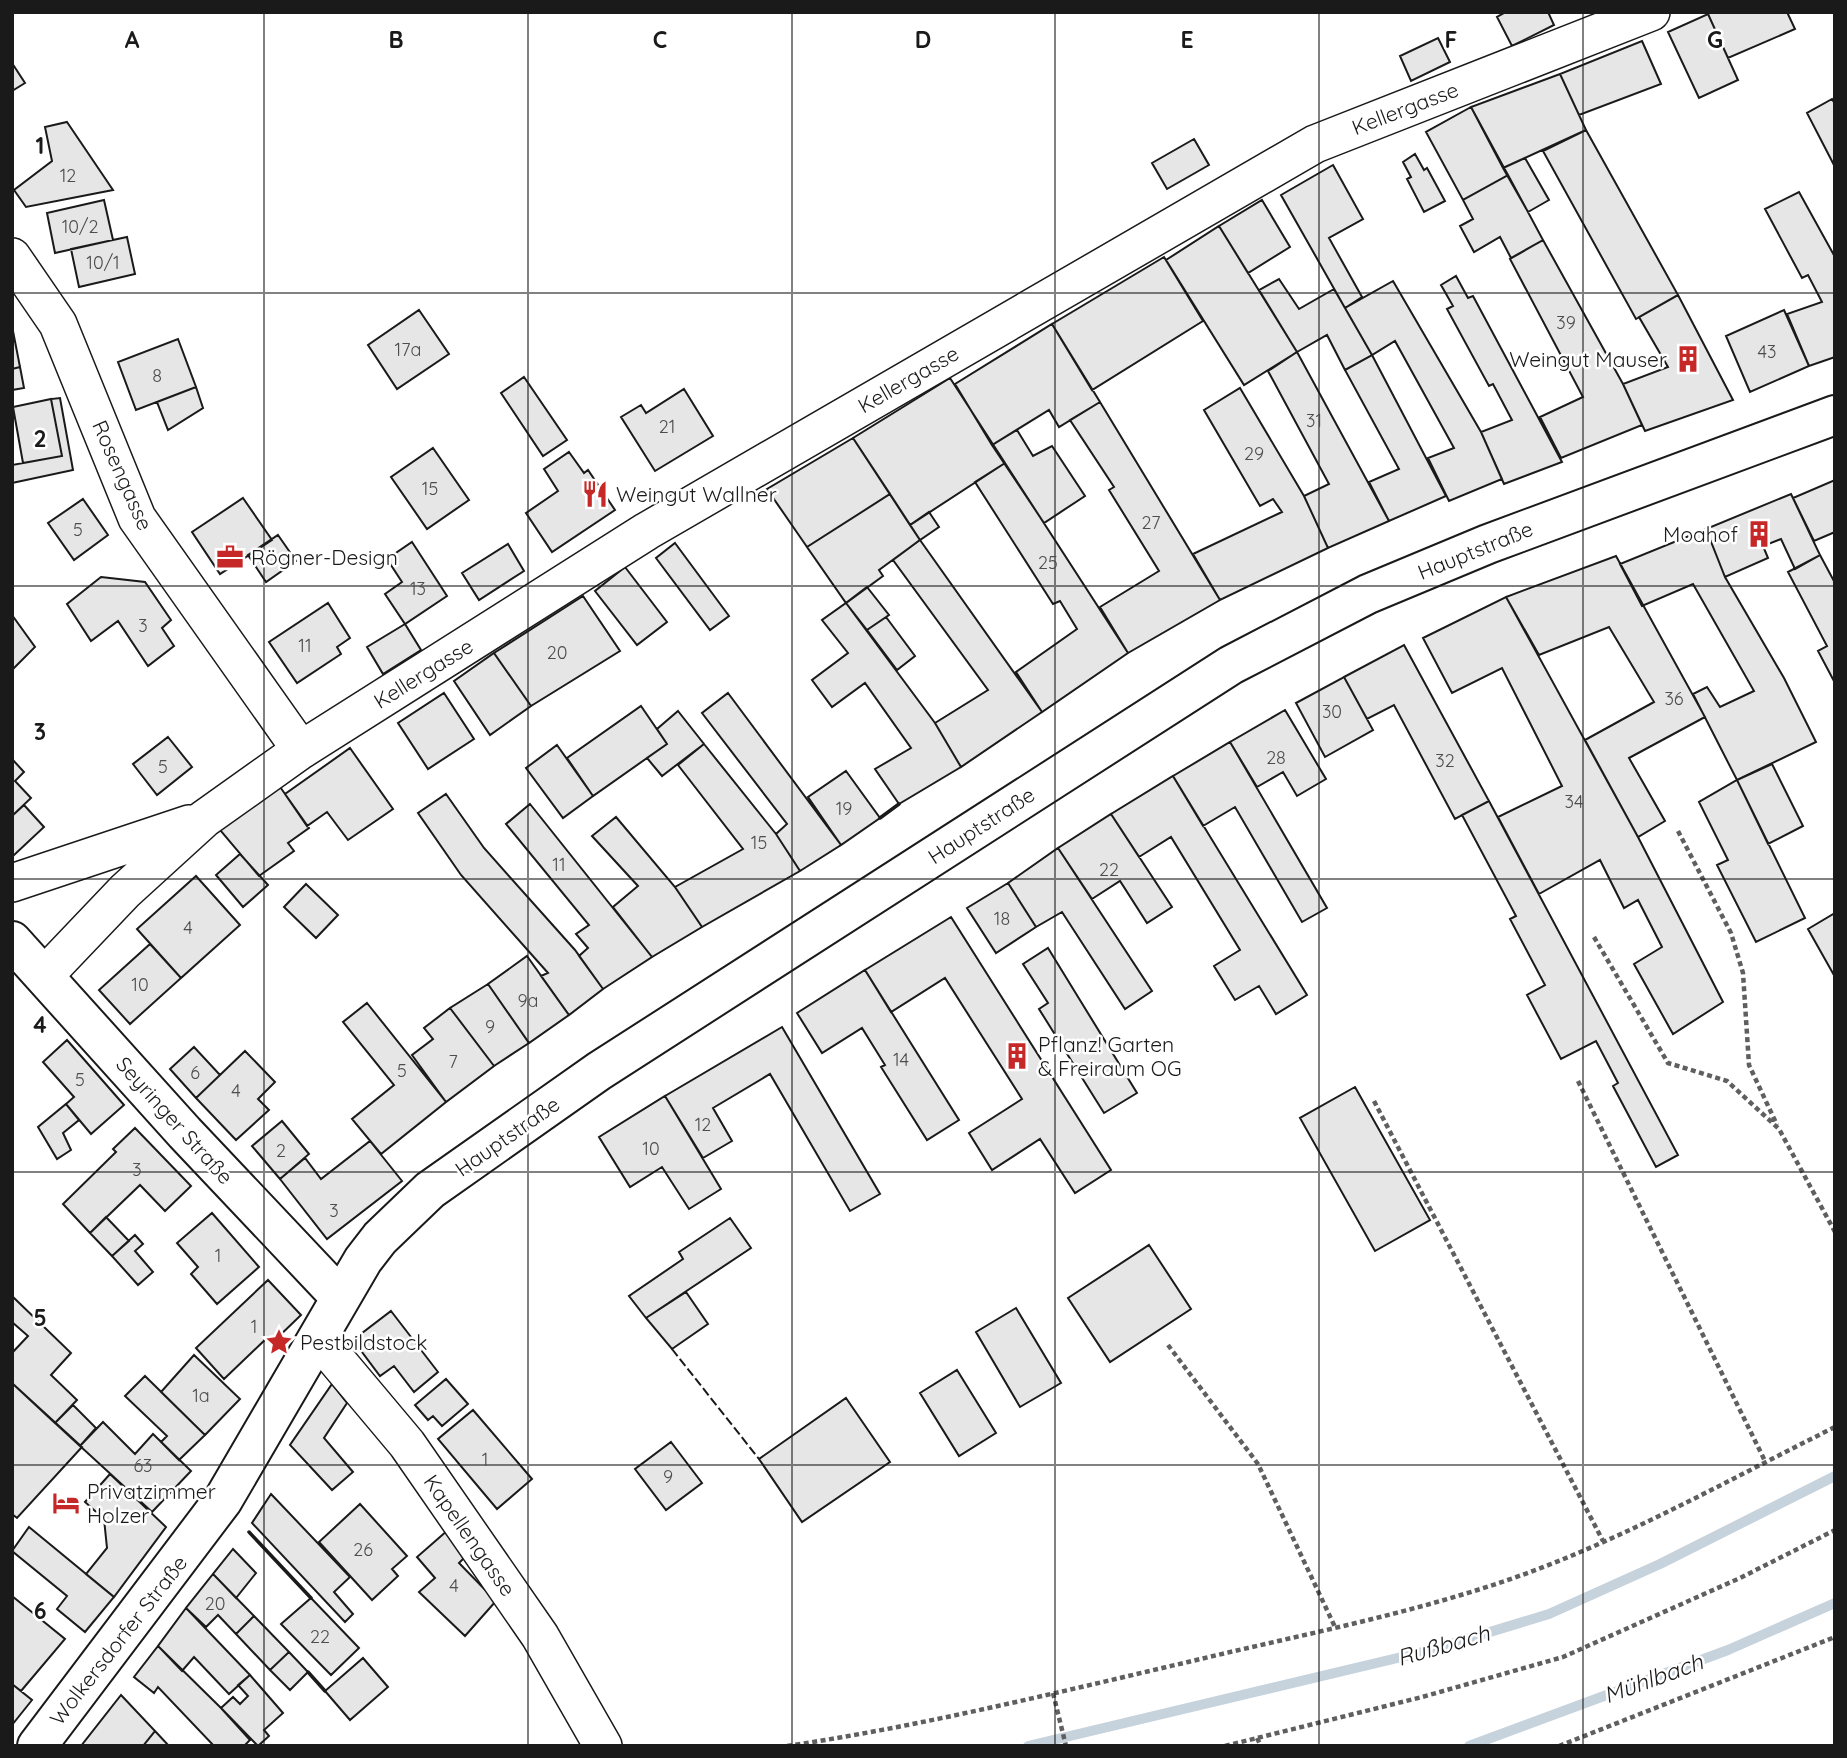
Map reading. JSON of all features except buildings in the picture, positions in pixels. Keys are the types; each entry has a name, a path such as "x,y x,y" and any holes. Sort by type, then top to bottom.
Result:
{"main road":[{"name":"Hauptstraße","path":"267,1427 340,1297 380,1238 430,1190 599,1071 1231,665 1368,594 1488,544 1835,415"},
{"name":"Seyringer Straße","path":"12,941 186,1133 340,1297"},
{"name":"Wolkersdorfer Straße","path":"37,1746 208,1523 267,1427"}],"street":[{"name":"Kellergasse","path":"44,975 125,891 204,819 301,750 647,531 1315,144 1651,12"},
{"name":"Rosengasse","path":"12,257 58,324 137,519 301,750"},
{"name":"Kellergasse","path":"12,883 204,819"},
{"name":"Kapellengasse","path":"318,1338 407,1444 540,1636 603,1746"}],"path":[{"path":"1678,831 1731,933 1743,973 1749,1065 1779,1129 1835,1232"},
{"path":"1594,937 1668,1063 1727,1081 1779,1129"},
{"path":"1578,1081 1765,1461"},
{"path":"1374,1101 1603,1541"},
{"path":"1168,1345 1258,1464 1335,1627"},
{"path":"787,1746 842,1738 1053,1693 1335,1627 1498,1583 1603,1541 1835,1427"},
{"path":"1225,1746 1422,1697 1563,1657 1740,1578 1835,1531"},
{"path":"1559,1746 1835,1637"},
{"path":"1053,1693 1066,1746"},
{"path":"1258,1738 1261,1746"}],"waterway":[{"name":"Rußbach","path":"1028,1746 1431,1650 1549,1614 1660,1564 1835,1476"},
{"name":"Mühlbach","path":"1469,1746 1728,1650 1835,1603"}],"fence":[{"path":"672,1349 759,1459"}],"wall":[{"path":"880,818 899,804"},
{"path":"249,1532 311,1598"},
{"path":"308,1672 325,1691"}],"place":[{"name":"Weingut Mauser","path":"1688,359"},
{"name":"Weingut Wallner","path":"595,494"},
{"name":"Moahof","path":"1759,534"},
{"name":"Rögner-Design","path":"230,557"},
{"name":"Pflanz! Garten & Freiraum OG","path":"1017,1056"},
{"name":"Pestbildstock","path":"279,1342"},
{"name":"Privatzimmer Holzer","path":"66,1503"}]}
